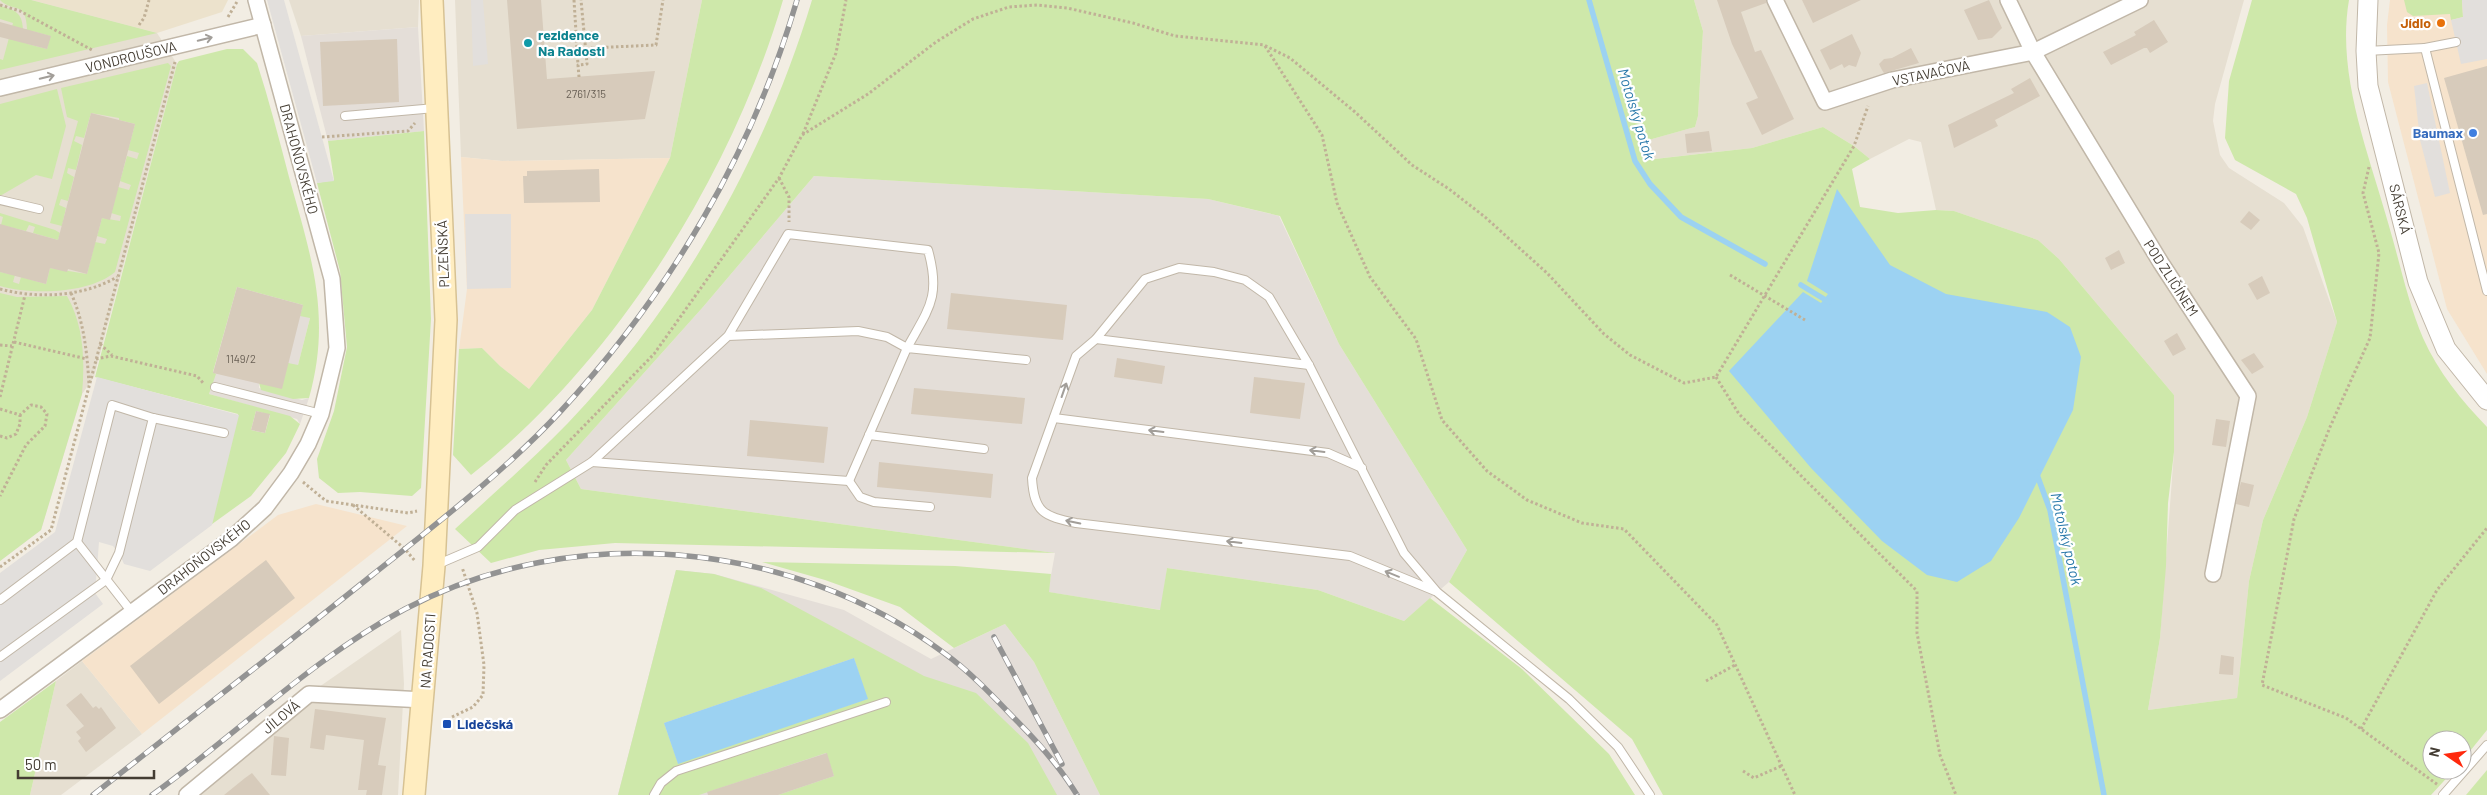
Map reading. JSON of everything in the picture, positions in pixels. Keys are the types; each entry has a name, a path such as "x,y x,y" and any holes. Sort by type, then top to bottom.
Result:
{"main road":[{"name":"PLZEŇSKÁ","path":"432,0 432,108 446,320 437,507"},
{"name":"NA RADOSTI","path":"414,795 424,700 425,564 437,507"}],"street":[{"name":"DRAHOŇOVSKÉHO","path":"0,710 231,539 264,508 291,473 321,414 337,348 332,279 256,0"},
{"name":"VSTAVAČOVÁ","path":"1775,0 1825,102 1875,86 2033,52 2140,0"},
{"name":"POD ZLIČÍNEM","path":"2008,0 2033,52 2161,263 2248,396 2213,574"},
{"name":"SÁRSKÁ","path":"2368,0 2366,51 2368,86 2418,282 2446,349 2487,400"},
{"name":"VONDROUŠOVA","path":"0,88 262,25"},
{"name":"JÍLOVÁ","path":"188,795 309,694 424,700"}],"lane":[{"path":"2366,51 2425,48 2456,42"},
{"path":"2425,48 2487,291"},
{"path":"345,116 432,108"},
{"path":"0,200 40,209"},
{"path":"425,564 457,556 478,547 515,510 592,462 728,336 788,234 928,250 934,274 932,303 907,348 849,481"},
{"path":"1437,592 1350,556 1076,524 1049,517 1033,499 1032,478 1076,356 1096,339 1145,280 1179,268 1214,272 1246,280 1269,297 1309,364 1404,553 1437,592 1569,699 1618,747 1650,795"},
{"path":"728,336 858,331 887,337 907,348 1026,360"},
{"path":"1096,339 1309,364"},
{"path":"215,387 321,414"},
{"path":"0,600 77,542 112,405 153,418 224,433"},
{"path":"0,657 106,580 119,553 153,418"},
{"path":"1054,418 1328,453 1362,468"},
{"path":"869,435 984,449"},
{"path":"592,462 849,481"},
{"path":"849,481 860,497 874,502 930,507"},
{"path":"77,542 131,612"},
{"path":"654,795 661,782 676,770 886,702"},
{"path":"2445,793 2487,745"}],"path":[{"path":"139,25 144,18 149,0"},
{"path":"574,0 579,77"},
{"path":"578,65 587,64 581,0"},
{"path":"591,48 656,45 662,0"},
{"path":"515,510 546,465 654,354 778,178 802,135 836,53 846,0"},
{"path":"0,5 20,11 97,53"},
{"path":"802,135 868,94 936,42 973,18 1009,7 1038,5 1067,8 1133,23 1175,36 1264,45 1290,58 1355,112 1412,165 1449,189 1485,217 1547,273 1604,334 1630,355 1684,383 1716,377 1854,146 1875,86"},
{"path":"0,567 51,530 179,45"},
{"path":"1264,45 1322,134 1337,203 1370,277 1416,339 1442,420 1487,471 1527,500 1582,523 1624,529 1717,625 1795,795"},
{"path":"322,137 408,131 432,108"},
{"path":"2370,162 2363,193 2379,253 2370,338 2330,426 2294,519 2262,684 2346,718 2445,793"},
{"path":"778,178 789,197 788,234"},
{"path":"1730,275 1805,320"},
{"path":"0,290 25,295 71,293 102,286 117,277"},
{"path":"71,293 80,312 89,387"},
{"path":"0,397 25,295"},
{"path":"14,342 87,359"},
{"path":"100,344 112,356"},
{"path":"0,345 12,346"},
{"path":"96,359 112,356 197,376 205,385 215,387"},
{"path":"1716,377 1739,414 1917,591 1916,633 1940,755 1956,795"},
{"path":"0,496 26,445 45,426 47,414 41,407 31,406 20,414"},
{"path":"0,409 20,414"},
{"path":"0,436 6,438 16,434 20,424 20,414"},
{"path":"291,473 326,501 408,513 437,507"},
{"path":"353,505 425,564"},
{"path":"2361,729 2437,590 2487,528"},
{"path":"452,717 473,707 483,695 484,665 477,613 457,556"},
{"path":"1706,681 1735,665"},
{"path":"1743,771 1754,778 1781,766"}],"shaded area":[{"path":"0,0 31,0 157,33 177,64 94,377 82,394 41,530 0,561"},
{"path":"31,0 228,0 222,12 157,33"},
{"path":"267,0 284,0 334,181 317,183"},
{"path":"289,0 419,0 418,27 301,36"},
{"path":"455,0 702,0 670,158 502,161 461,157"},
{"path":"471,0 483,0 488,64 473,66"},
{"path":"1694,0 2244,0 2215,104 2213,121 2220,155 2229,168 2284,203 2303,227 2337,322 2307,417 2263,520 2249,581 2237,698 2148,710 2160,638 2174,452 2174,395 2059,259 2038,240 1954,211 1936,210 1921,142 1909,139 1870,159 1854,146 1823,127 1752,148 1645,160 1645,141 1695,127 1698,116 1703,31"},
{"path":"2390,0 2487,0 2487,374 2447,309 2388,82 2387,25"},
{"path":"2462,0 2487,0 2487,59 2461,64 2451,20 2463,17"},
{"path":"418,27 424,131 328,141 301,36"},
{"path":"2427,83 2450,193 2435,197 2420,140 2414,86"},
{"path":"461,157 502,161 670,158 592,310 529,389 500,366 482,348 459,349 467,289"},
{"path":"814,176 1208,199 1279,216 1339,344 1467,550 1449,582 1404,621 1318,590 1167,568 1161,610 1048,592 1055,553 581,489 566,460 703,307"},
{"path":"465,214 511,214 511,288 467,289"},
{"path":"237,287 303,305 310,318 298,365 281,389 259,383 259,388 302,400 309,398 300,424 297,419 209,394"},
{"path":"97,377 239,415 212,525 150,571 124,564 113,546 99,542 95,593 103,604 0,681 0,573 55,532"},
{"path":"316,504 407,526 142,734 82,661 278,515"},
{"path":"676,570 714,574 844,610 931,659 1005,624 1034,662 1100,795 618,795"},
{"path":"401,630 404,684 398,795 177,795 309,694"},
{"path":"82,661 142,734 61,795 30,795 56,681"}],"green space":[{"path":"0,0 31,0 157,33 0,70 0,59 3,60 13,23 0,19 0,6 17,13 21,19 23,29 27,29 24,14 18,8 5,4","holes":["32,31 50,36 47,49 28,44"]},
{"path":"702,0 783,0 761,66 733,132 700,197 662,261 620,321 573,378 524,429 471,475 453,455 459,349 482,348 500,366 529,389 592,310 670,158"},
{"path":"812,0 1694,0 1703,31 1698,116 1695,127 1645,141 1646,160 1752,148 1823,127 1854,146 1870,159 1852,169 1860,207 1898,213 1936,210 1954,211 2038,240 2059,259 2174,395 2174,452 2168,503 2166,566 2160,638 2148,710 2237,698 2249,581 2263,520 2307,417 2337,322 2307,218 2296,194 2235,160 2225,138 2229,81 2252,0 2349,0 2346,28 2347,57 2351,85 2364,143 2413,311 2429,351 2443,374 2487,427 2487,730 2472,749 2472,730 2422,730 2422,780 2445,780 2431,795 1663,795 1632,739 1449,582 1467,550 1339,344 1280,216 1208,199 814,176 703,307 566,460 581,489 1055,553 615,543 539,550 491,563 455,529 568,423 609,377 647,329 715,226 744,171 770,115 793,58"},
{"path":"2404,0 2462,0 2463,17 2451,20 2450,14 2413,16 2407,12"},
{"path":"227,49 243,49 257,63 305,233 316,286 319,313 316,368 309,398 293,399 261,390 259,383 288,363 298,365 310,318 300,316 303,305 237,287 213,372 216,374 209,394 290,416 300,424 286,453 251,496 208,527 238,414 95,377 179,61","holes":["256,411 270,415 265,433 251,430"]},
{"path":"168,63 171,66 115,272 91,285 60,291 28,291 0,286 0,272 15,275 13,282 19,284 21,277 46,284 50,268 87,274 95,242 105,244 107,239 97,236 102,218 120,221 121,216 111,213 118,187 129,190 131,185 120,181 127,156 137,159 139,153 128,150 135,124 119,120 119,118 91,113 84,138 76,136 74,141 82,145 76,170 68,168 67,173 74,177 68,201 61,199 59,205 66,208 62,226 50,223 78,121 67,117 61,88"},
{"path":"57,89 66,126 52,179 36,175 0,196 0,104"},
{"path":"424,131 431,319 421,488 412,496 360,492 338,493 319,478 317,459 334,411 347,347 340,271 317,183 334,180 328,141"},
{"path":"0,213 55,230 60,233 58,240 33,233 35,227 29,225 26,231 1,225 3,217 0,216"},
{"path":"0,293 17,297 67,296 73,307 80,331 83,369 82,394 41,530 0,561"},
{"path":"762,562 955,566 1051,574 1049,592 1160,610 1167,568 1318,590 1404,621 1430,598 1522,669 1609,754 1635,795 1100,795 1034,662 1005,624 954,648 900,607 825,580"},
{"path":"676,570 714,574 761,588 924,676 976,693 1028,743 1057,795 778,795 834,776 826,753 699,795 618,795","holes":["854,658 867,699 678,763 664,723"]},
{"path":"56,681 30,795 0,795 0,722"},
{"path":"2487,770 2487,795 2466,795"}],"water":[{"path":"1837,189 1890,265 1946,294 2047,312 2070,327 2081,357 2073,410 2019,518 1991,561 1957,582 1927,575 1882,541 1811,468 1729,371 1803,292 1821,303 1828,294 1807,281"},
{"path":"854,658 868,699 678,764 664,723"}],"building":[{"name":"rezidence Na Radosti","path":"507,0 541,0 547,79 655,71 645,119 517,129"},
{"path":"1717,0 1766,0 1766,3 1741,12 1755,52 1761,50 1794,119 1762,135 1746,103 1758,98 1732,44"},
{"path":"1802,0 1861,0 1813,23"},
{"path":"1989,0 2002,28 1992,38 1978,40 1964,10"},
{"path":"2154,20 2168,42 2150,53 2147,48 2144,48 2111,65 2103,52 2136,35 2134,32"},
{"path":"0,22 51,36 47,49 0,37"},
{"path":"1852,34 1861,53 1856,67 1849,65 1844,68 1842,64 1830,70 1820,50"},
{"path":"397,39 399,102 323,106 320,42"},
{"path":"1911,48 1919,63 1884,73 1879,64 1884,59 1892,58"},
{"name":"Baumax","path":"2487,66 2487,214 2483,215 2444,78"},
{"path":"2030,78 2040,96 1995,120 1998,126 1954,148 1948,125 2014,93 2011,89"},
{"path":"91,113 135,124 110,220 102,218 87,274 68,269 67,272 50,268 46,284 0,272 0,224 58,240"},
{"path":"1709,131 1712,151 1687,153 1685,134"},
{"path":"599,169 600,202 524,203 523,176 527,176 527,171"},
{"path":"2249,211 2260,220 2251,230 2240,222"},
{"path":"2119,250 2125,263 2111,270 2105,258"},
{"path":"2262,276 2270,293 2257,300 2248,284"},
{"path":"237,287 303,305 282,389 213,373"},
{"path":"951,293 1067,305 1063,340 947,329"},
{"path":"2177,333 2186,349 2173,356 2164,341"},
{"path":"2254,353 2264,367 2252,374 2241,360"},
{"path":"1117,358 1165,366 1162,384 1114,377"},
{"path":"1254,377 1305,383 1300,419 1250,413"},
{"path":"914,388 1025,398 1022,424 911,414"},
{"path":"256,411 270,414 265,433 251,430"},
{"path":"2216,419 2230,421 2226,447 2212,445"},
{"path":"750,420 828,427 824,463 747,456"},
{"path":"879,462 993,474 991,498 877,487"},
{"path":"2241,482 2254,485 2249,507 2236,504"},
{"path":"266,560 295,598 159,704 130,666"},
{"path":"2221,655 2234,657 2233,675 2219,674"},
{"path":"81,693 93,708 96,706 99,709 101,707 116,728 86,752 78,741 81,738 76,732 84,726 66,705"},
{"path":"315,709 386,718 378,765 386,766 382,795 366,795 367,790 358,790 364,740 326,735 324,750 310,748"},
{"path":"274,736 289,738 286,776 271,775"},
{"path":"827,753 834,776 778,795 708,795 707,792"},
{"path":"252,773 270,795 224,795 245,778"}],"waterway":[{"name":"Motolský potok","path":"1589,0 1635,161 1650,184 1681,217 1765,264"},
{"name":"Motolský potok","path":"1801,285 1829,302"},
{"name":"Motolský potok","path":"2036,472 2050,510 2104,795"}],"railway":[{"path":"93,795 302,631 492,477 560,412 600,367 637,320 671,270 703,219 731,167 756,113 778,57 797,0"},
{"path":"152,795 184,772 307,673 371,629 405,609 470,581 539,562 609,554 680,555 751,566 819,586 884,615 944,653 971,675 996,699 1055,763 1077,795"},
{"path":"994,637 1062,764"}],"place":[{"name":"Jídlo","path":"2441,23"},
{"name":"rezidence Na Radosti","path":"528,43"},
{"name":"Baumax","path":"2473,133"},
{"name":"Lidečská","path":"447,724"}]}
